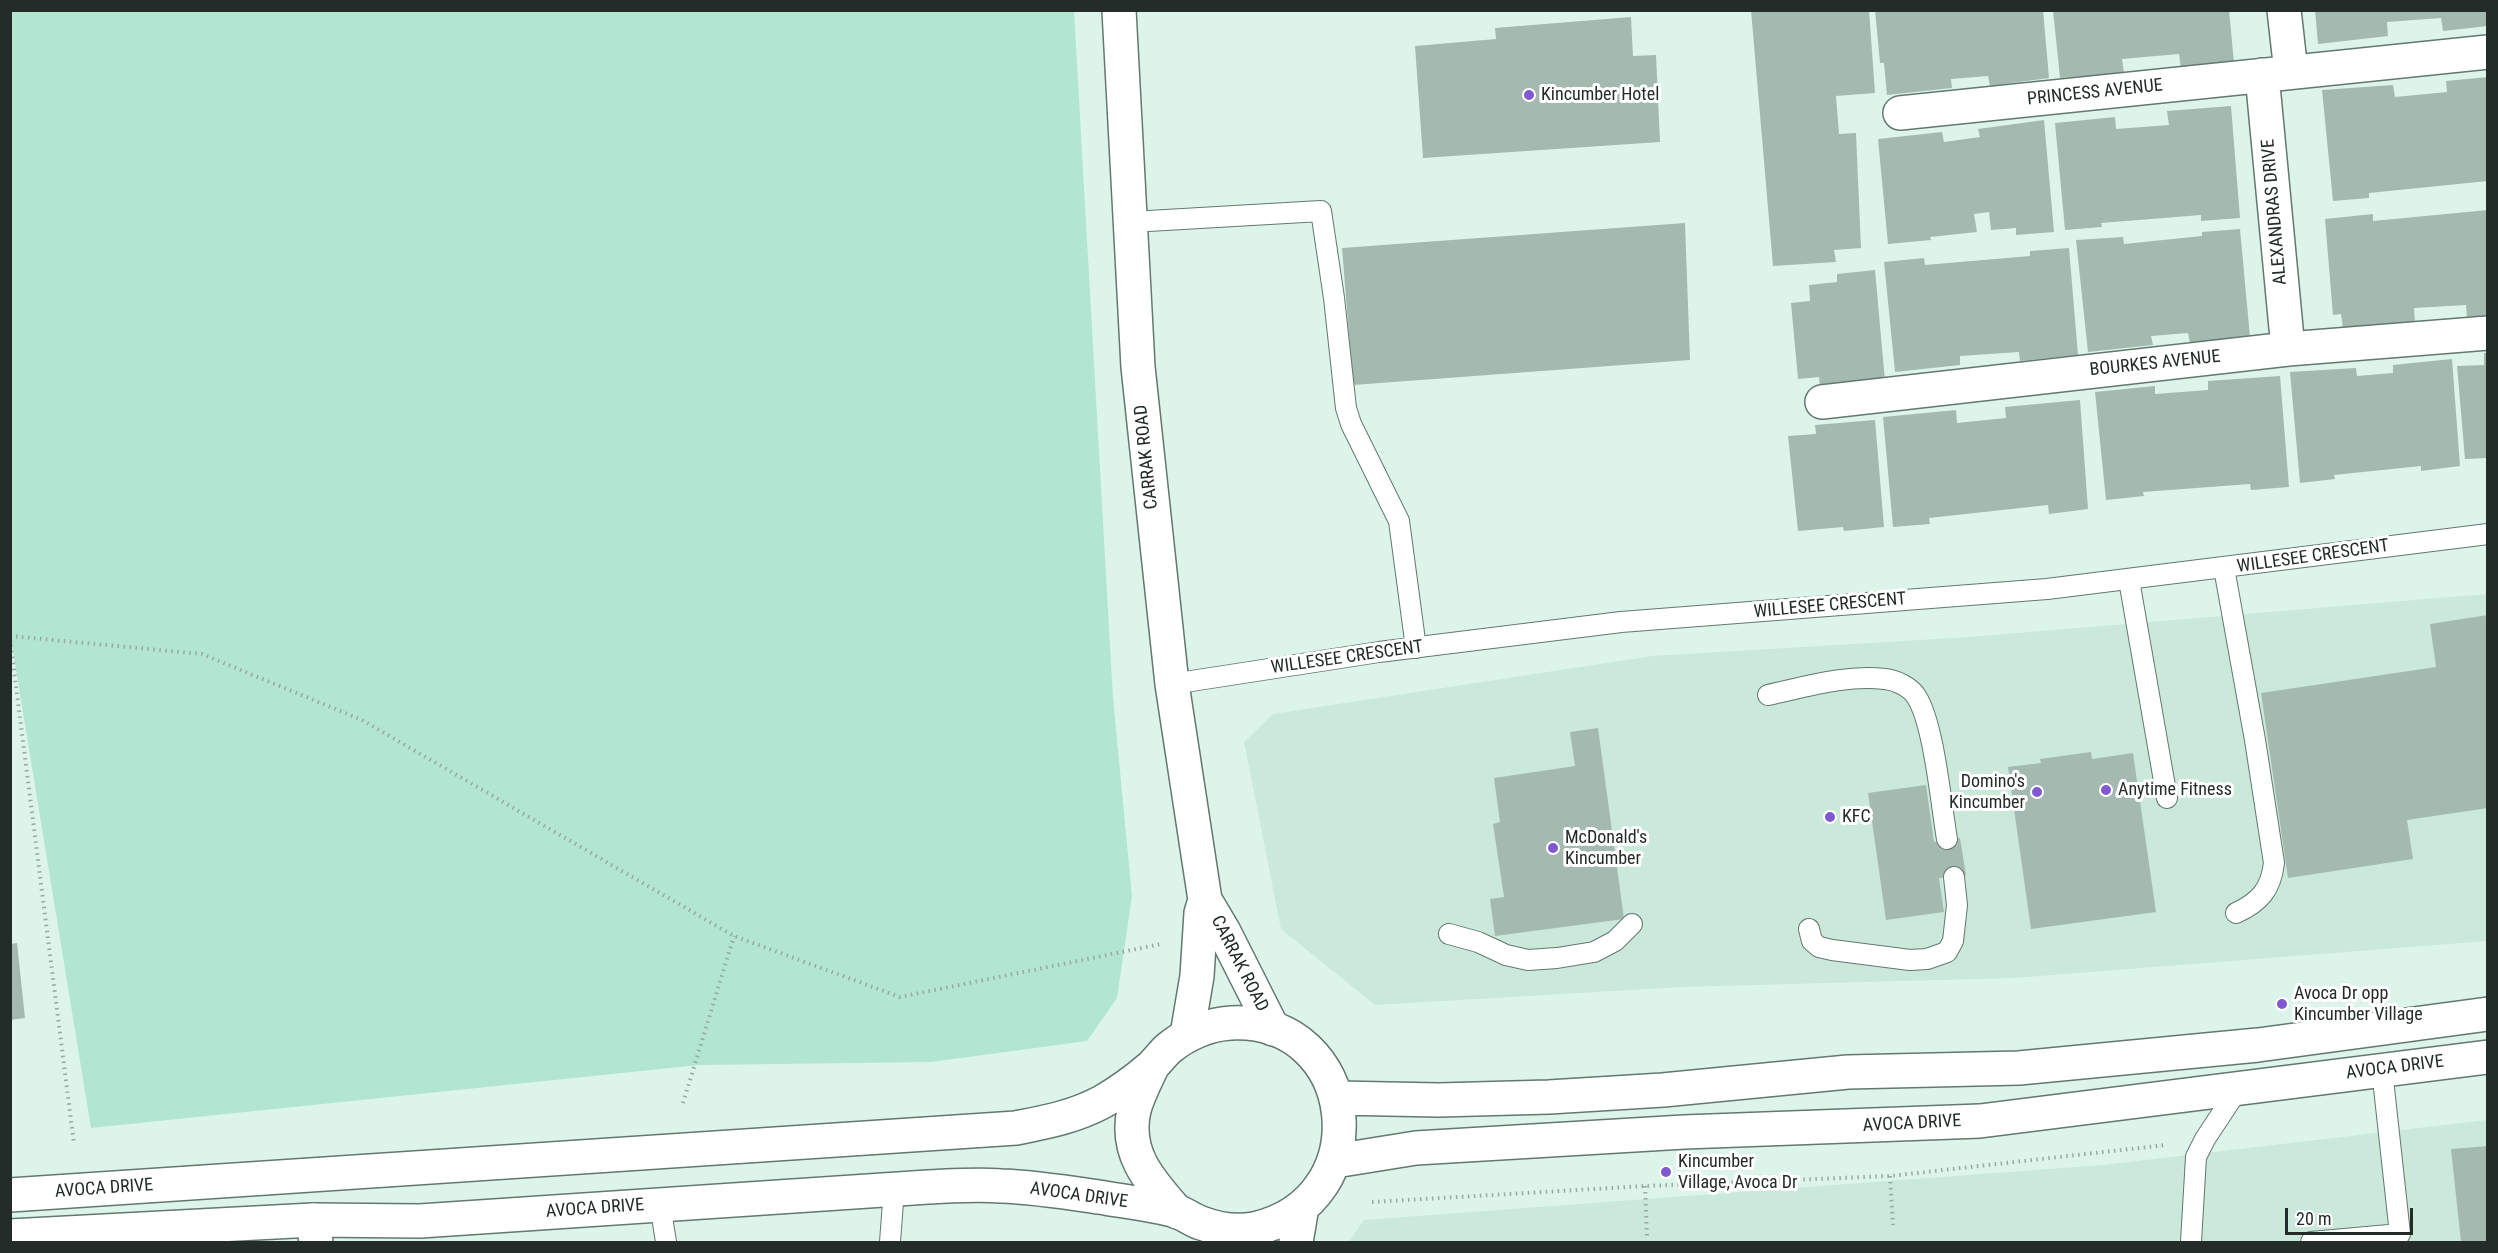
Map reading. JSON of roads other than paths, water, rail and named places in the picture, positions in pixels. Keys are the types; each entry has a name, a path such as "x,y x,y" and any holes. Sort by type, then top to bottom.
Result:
{"main road":[{"name":"CARRAK ROAD","path":"1119,10 1138,367 1172,684 1205,900 1224,932 1273,1029"},
{"name":"ALEXANDRAS DRIVE","path":"2284,10 2276,74 2288,349"},
{"name":"PRINCESS AVENUE","path":"1900,113 2487,52"},
{"name":"BOURKES AVENUE","path":"1822,402 2288,349 2487,333"},
{"name":"CARRAK ROAD","path":"1187,1035 1197,976 1201,913 1205,900"},
{"path":"1337,1098 1439,1101 1549,1097 1664,1090 1848,1072 2019,1068 2258,1045 2487,1014"},
{"name":"AVOCA DRIVE","path":"10,1195 1016,1128 1067,1118 1103,1101 1152,1066 1168,1049 1187,1035 1208,1027 1229,1023 1251,1023 1273,1029 1301,1044 1323,1068 1337,1098 1341,1130 1335,1161 1321,1186 1302,1207 1279,1221 1253,1229 1196,1226 1104,1198 1001,1186 894,1189 660,1204 314,1231 10,1236"},
{"name":"AVOCA DRIVE","path":"1335,1161 1416,1148 1684,1132 1980,1121 2487,1057"},
{"name":"AVOCA DRIVE","path":"1152,1066 1134,1110 1133,1132 1136,1155 1146,1176 1196,1226"},
{"path":"1296,1242 1302,1207"}],"lane":[{"path":"1131,222 1321,211 1334,298 1346,408 1399,521 1416,648"},
{"name":"WILLESEE CRESCENT","path":"1172,684 1416,648 1621,622 2047,589 2487,534"},
{"path":"2224,568 2256,740 2274,863 2272,879 2266,892 2252,906 2236,913"},
{"path":"2129,580 2167,798"},
{"path":"1768,695 1832,681 1864,678 1886,679 1901,683 1915,694 1924,712 1932,744 1947,839"},
{"path":"1809,929 1812,941 1819,947 1832,950 1910,960 1937,956 1947,952 1953,941 1957,905 1954,877"},
{"path":"1449,934 1528,960 1557,958 1594,951 1615,941 1632,924"},
{"path":"2311,1242 2400,1234 2382,1070"},
{"path":"2191,1242 2196,1157 2205,1139 2238,1089"},
{"path":"890,1242 894,1189"},
{"path":"660,1204 666,1242"}],"place":[{"name":"Kincumber Hotel","path":"1529,95"},
{"name":"Anytime Fitness","path":"2106,790"},
{"name":"Domino's Kincumber","path":"2037,792"},
{"name":"KFC","path":"1830,817"},
{"name":"McDonald's Kincumber","path":"1553,848"},
{"name":"Avoca Dr opp Kincumber Village","path":"2282,1004"},
{"name":"Kincumber Village, Avoca Dr","path":"1666,1172"}]}
